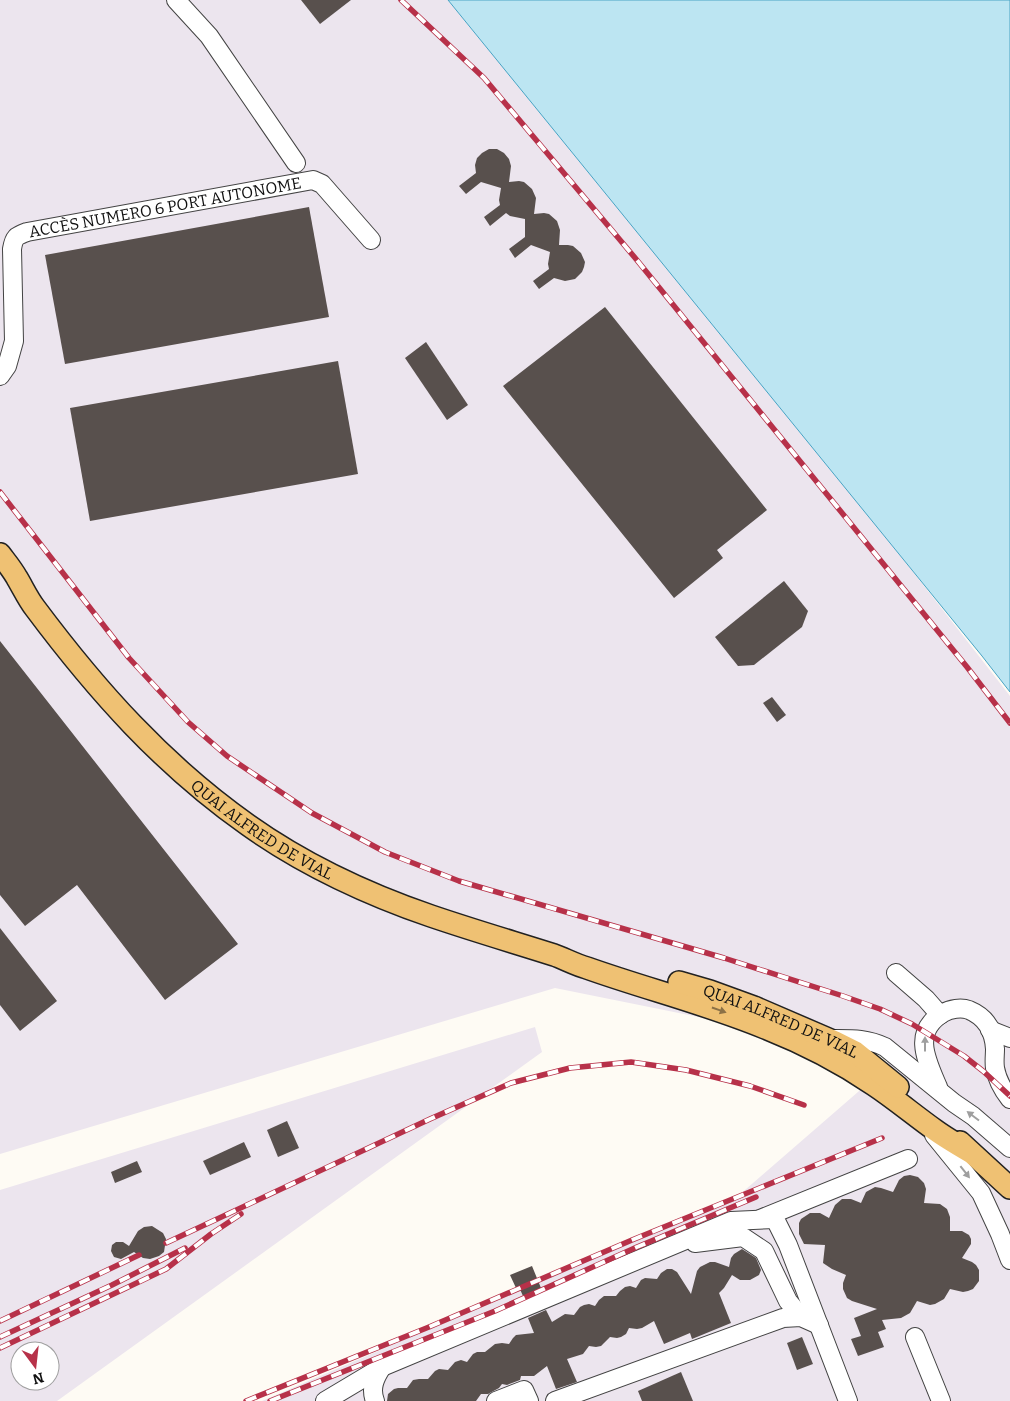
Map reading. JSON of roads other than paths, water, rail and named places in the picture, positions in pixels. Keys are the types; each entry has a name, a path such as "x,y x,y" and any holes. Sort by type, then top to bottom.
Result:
{"main road":[{"name":"QUAI ALFRED DE VIAL","path":"0,554 15,574 32,604 89,677 139,733 192,782 249,826 284,848 348,882 391,901 557,956 586,968 697,1002 776,1033 832,1059 858,1074 937,1132 970,1152"},
{"name":"QUAI ALFRED DE VIAL","path":"0,572 32,604"},
{"name":"QUAI ALFRED DE VIAL","path":"557,956 587,960 710,991 764,1011 855,1052 944,1126 1010,1188"}],"lane":[{"path":"176,0 209,36 296,163"},
{"name":"ACCÈS NUMERO 6 PORT AUTONOME","path":"0,375 7,366 14,341 13,242 17,236 27,232 313,180 322,184 371,240"},
{"path":"896,973 914,988 940,1015"},
{"path":"939,1090 925,1055 923,1044 925,1032 940,1015 958,1009 967,1009 978,1015 987,1024 993,1035 995,1067 1000,1084 1010,1099"},
{"path":"990,1030 1010,1038"},
{"path":"829,1039 873,1041 885,1047 954,1104 973,1116 1010,1148"},
{"path":"923,1121 981,1193 1010,1260"},
{"path":"757,1220 908,1159"},
{"path":"325,1401 382,1367 731,1221 775,1219 788,1246 848,1401"},
{"path":"674,1245 743,1237 764,1251 788,1301 801,1317 819,1325"},
{"path":"555,1401 783,1318 801,1317"},
{"path":"915,1337 941,1401"},
{"path":"375,1401 372,1394 374,1380 382,1367"},
{"path":"496,1401 524,1390 529,1401"}],"water":[{"path":"448,0 1010,0 1010,692 982,656"}],"railway":[{"path":"401,0 484,78 636,259 967,667 1010,723"},
{"path":"0,492 129,658 188,722 227,756 312,813 385,852 459,881 724,958 880,1009 912,1024 964,1056 1010,1096"},
{"path":"166,1243 511,1083 570,1068 631,1062 686,1070 750,1086 804,1105"},
{"path":"246,1401 429,1327 632,1240 882,1138"},
{"path":"270,1401 495,1311 637,1247 756,1197"},
{"path":"0,1348 166,1269 211,1234 241,1214"},
{"path":"0,1337 112,1285 185,1248"},
{"path":"0,1321 139,1255"}]}
